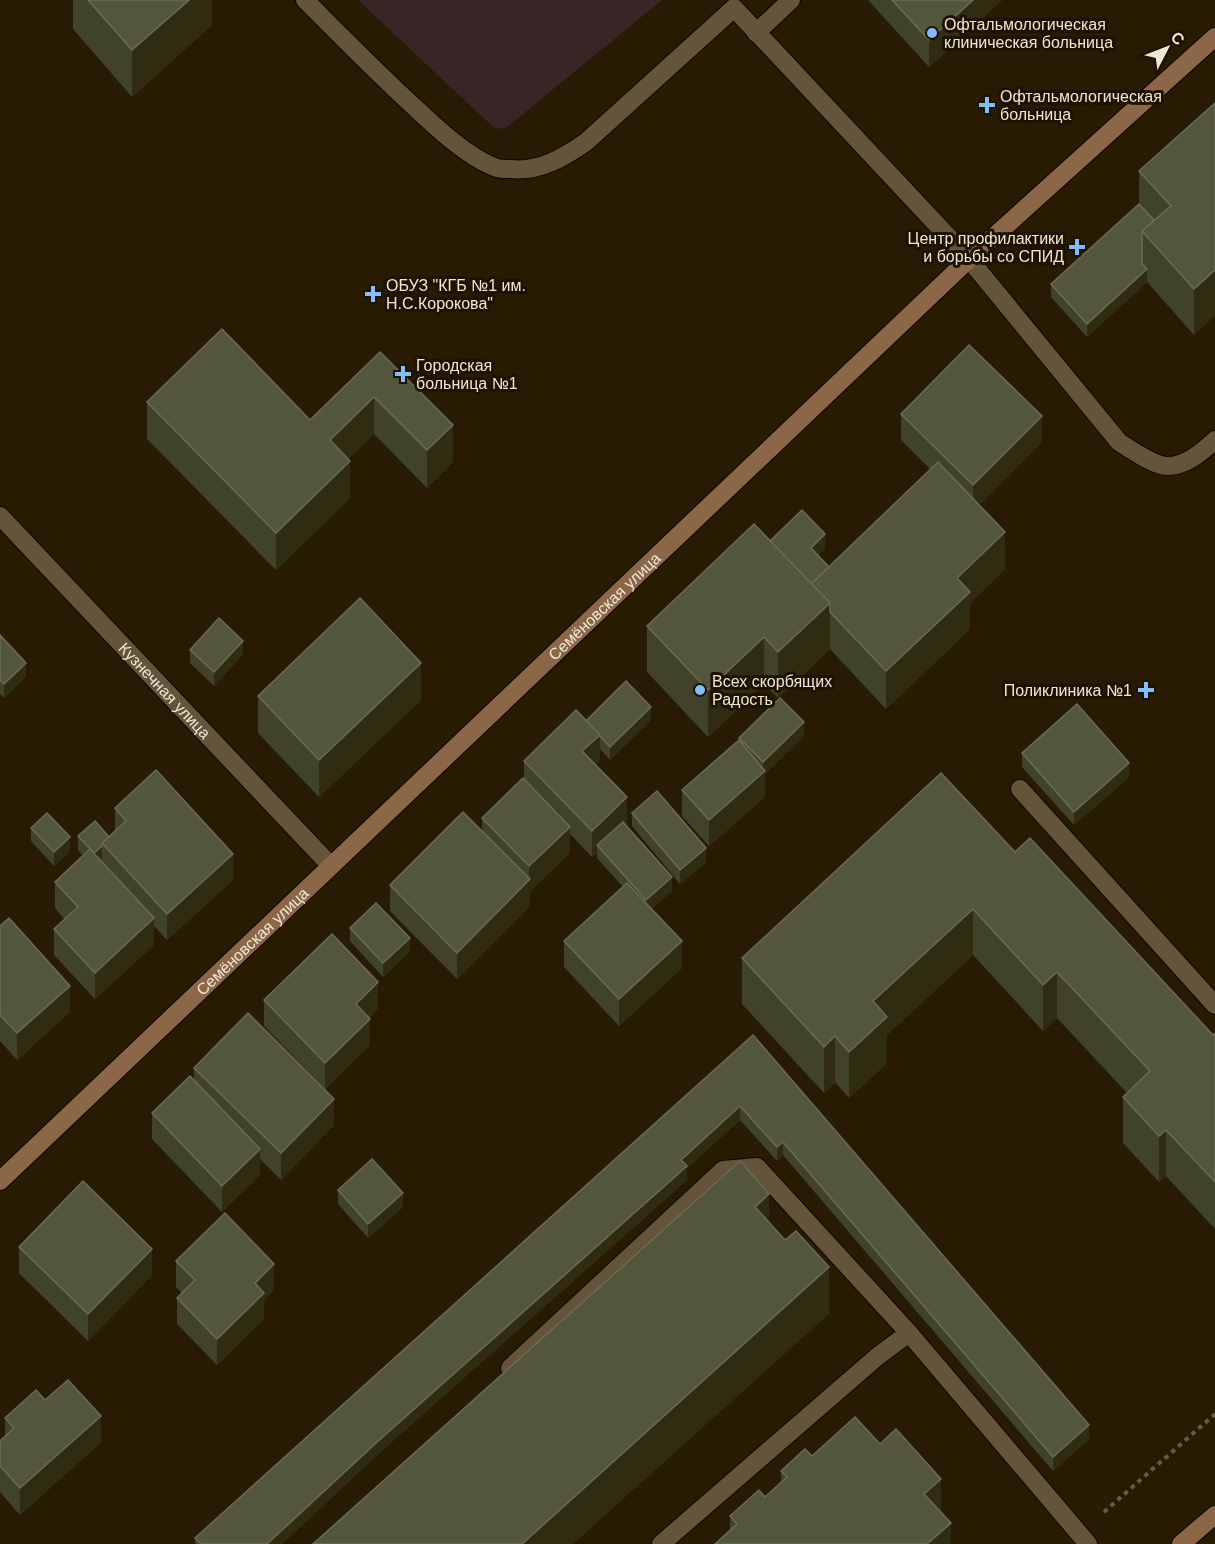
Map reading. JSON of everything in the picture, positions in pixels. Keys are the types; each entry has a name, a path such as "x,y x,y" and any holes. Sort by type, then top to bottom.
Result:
{"street":[{"path":"305,0 375,71 446,136 472,155 498,168 523,170 565,157 586,142 730,4 969,259 1119,442 1142,457 1164,466 1186,462 1215,440"},
{"path":"756,33 791,0"},
{"name":"Семёновская улица","path":"0,1181 969,259 1215,37"},
{"name":"Кузнечная улица","path":"0,516 331,866"},
{"path":"1020,789 1215,1005"},
{"path":"495,1382 723,1170 757,1167 909,1333 1084,1539"},
{"path":"661,1544 878,1356 909,1333"},
{"path":"1181,1544 1215,1515"}],"path":[{"path":"1084,1539 1215,1414"}],"shaded area":[{"path":"358,0 662,0 507,127 500,129 493,127"}],"building":[{"path":"88,0 189,0 132,50"},
{"path":"892,0 973,0 929,40"},
{"path":"1215,103 1215,270 1194,289 1142,231 1171,206 1139,171"},
{"path":"1139,204 1154,220 1142,231 1142,264 1147,269 1087,324 1051,284"},
{"path":"222,329 310,420 380,352 453,425 427,450 374,397 330,440 350,461 276,533 147,402"},
{"path":"969,345 1042,416 973,485 901,414"},
{"path":"938,462 1005,532 957,578 970,592 886,671 830,612 830,603 811,584"},
{"path":"802,510 825,534 811,548 829,567 811,584 770,541"},
{"path":"754,524 830,603 778,652 764,637 708,690 647,626"},
{"path":"360,598 421,663 319,760 258,696"},
{"path":"219,618 243,641 214,672 190,650"},
{"path":"0,635 26,663 4,684 0,680"},
{"path":"626,681 651,707 610,747 586,721"},
{"path":"780,698 804,722 763,762 739,738"},
{"path":"1077,704 1129,763 1074,812 1022,753"},
{"path":"576,710 600,735 582,751 627,797 592,831 524,761"},
{"path":"739,740 765,771 709,820 682,790"},
{"path":"156,770 233,854 167,914 102,843 126,821 115,808"},
{"path":"941,773 1015,852 1030,838 1213,1035 1215,1033 1215,1182 1166,1130 1159,1136 1123,1097 1150,1071 1057,972 1043,985 973,909 873,1001 887,1017 849,1052 835,1036 824,1047 742,958"},
{"path":"523,778 570,827 529,866 482,818"},
{"path":"657,791 706,848 680,870 632,813"},
{"path":"463,812 530,879 457,953 390,885"},
{"path":"47,813 70,837 54,852 31,828"},
{"path":"95,821 109,837 94,853 78,836"},
{"path":"623,822 672,877 646,900 597,845"},
{"path":"90,849 154,918 95,973 54,929 78,907 55,882"},
{"path":"627,883 682,941 619,999 564,941"},
{"path":"376,903 410,938 383,963 350,928"},
{"path":"9,918 70,986 17,1033 0,1015 0,926"},
{"path":"332,934 378,982 356,1004 370,1019 325,1063 264,1000"},
{"path":"248,1013 334,1099 281,1153 194,1068"},
{"path":"753,1035 1089,1425 1053,1457 783,1142 777,1147 740,1106 681,1160 687,1166 376,1443 267,1544 201,1544 195,1538"},
{"path":"190,1076 260,1149 222,1186 152,1113"},
{"path":"372,1159 403,1193 368,1224 338,1190"},
{"path":"740,1161 769,1194 755,1207 785,1240 796,1231 829,1267 522,1544 313,1544"},
{"path":"83,1181 152,1249 88,1314 19,1247"},
{"path":"225,1213 274,1264 255,1283 264,1293 217,1339 177,1298 195,1280 176,1261"},
{"path":"68,1380 101,1416 20,1488 0,1466 0,1441 14,1428 5,1418 36,1390 45,1400"},
{"path":"855,1417 880,1444 896,1429 941,1479 924,1494 951,1523 927,1544 715,1544 737,1524 730,1516 759,1490 765,1497 787,1477 781,1471 805,1449 812,1456"}],"place":[{"name":"Офтальмологическая клиническая больница","path":"932,33"},
{"name":"Офтальмологическая больница","path":"987,105"},
{"name":"Центр профилактики и борьбы со СПИД","path":"1077,247"},
{"name":"ОБУЗ \"КГБ №1 им. Н.С.Корокова\"","path":"373,294"},
{"name":"Городская больница №1","path":"403,374"},
{"name":"Всех скорбящих Радость","path":"700,690"},
{"name":"Поликлиника №1","path":"1146,690"}]}
